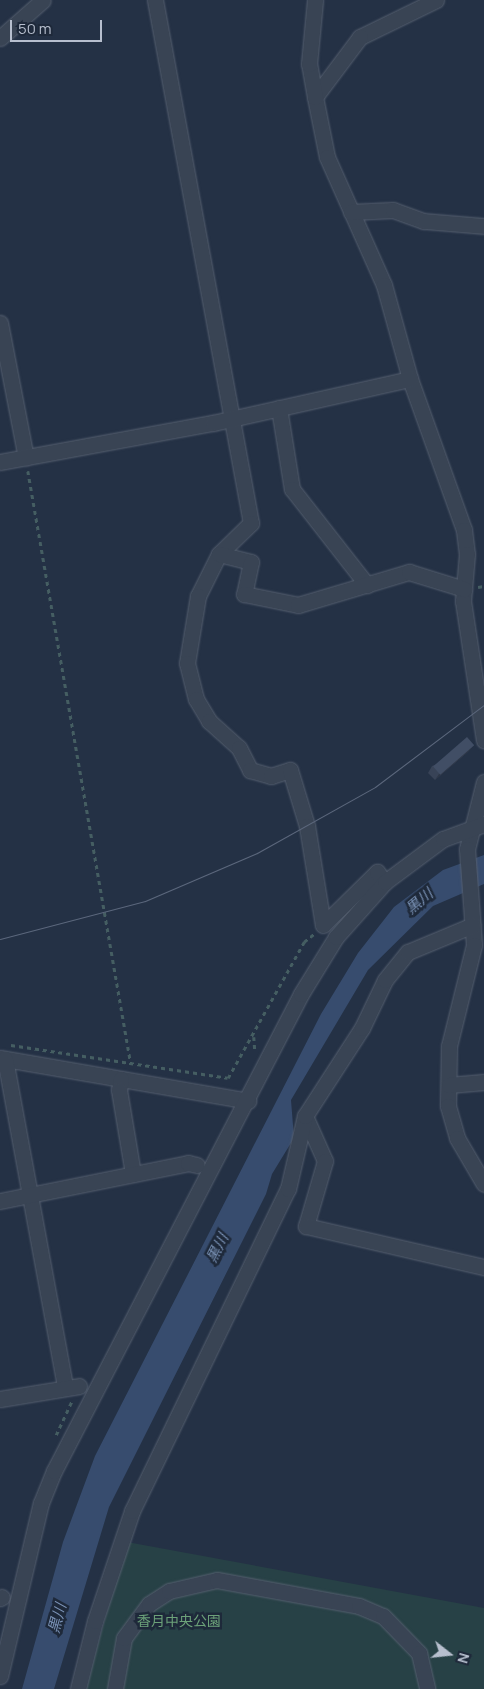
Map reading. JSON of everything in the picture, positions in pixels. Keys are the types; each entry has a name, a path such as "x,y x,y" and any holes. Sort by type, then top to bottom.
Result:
{"street":[{"path":"0,38 43,0"},
{"path":"155,0 235,418 251,523 219,554 198,596 190,632 188,663 196,699 209,721 239,748 250,770 271,776 290,770 307,826 324,925"},
{"path":"316,0 309,64 327,158 384,285 410,379 464,530 464,589 470,663 484,740"},
{"path":"315,97 360,37 436,0"},
{"path":"351,212 393,210 424,221 484,226"},
{"path":"0,323 26,458"},
{"path":"0,462 235,418 410,379"},
{"path":"279,408 292,489 367,585"},
{"path":"219,554 251,562 244,594 298,605 409,572 464,589"},
{"path":"484,782 477,826 467,849 473,917 471,967 449,1046 448,1085 448,1106 457,1138 484,1184"},
{"path":"0,1676 41,1503 54,1471 248,1101 301,994 336,937 385,882 443,840 477,826"},
{"path":"324,925 377,872 385,882"},
{"path":"78,1689 95,1621 132,1511 288,1189 305,1116 362,1028 385,980 408,952 473,917"},
{"path":"0,1399 72,1386 2,1058 248,1101"},
{"path":"121,1079 119,1090 133,1174"},
{"path":"448,1085 484,1082"},
{"path":"305,1116 325,1161 306,1226 484,1267"},
{"path":"0,1201 133,1174 197,1165"},
{"path":"115,1689 124,1638 149,1604 169,1591 217,1580 360,1606 384,1616 419,1653 427,1689"}],"path":[{"path":"26,458 130,1064"},
{"path":"0,1043 228,1078 304,942 324,925"}],"green space":[{"name":"香月中央公園","path":"127,1542 484,1608 484,1689 85,1689"}],"water":[{"name":"黒川","path":"484,855 484,884 433,906 368,970 291,1100 294,1138 272,1174 266,1194 109,1507 54,1689 22,1689 63,1542 95,1456 321,1014 358,953 394,907 443,870"}],"building":[{"path":"467,737 474,745 440,775 433,767"}],"tram line":[{"path":"0,939 145,901 257,853 375,787 484,705"}]}
